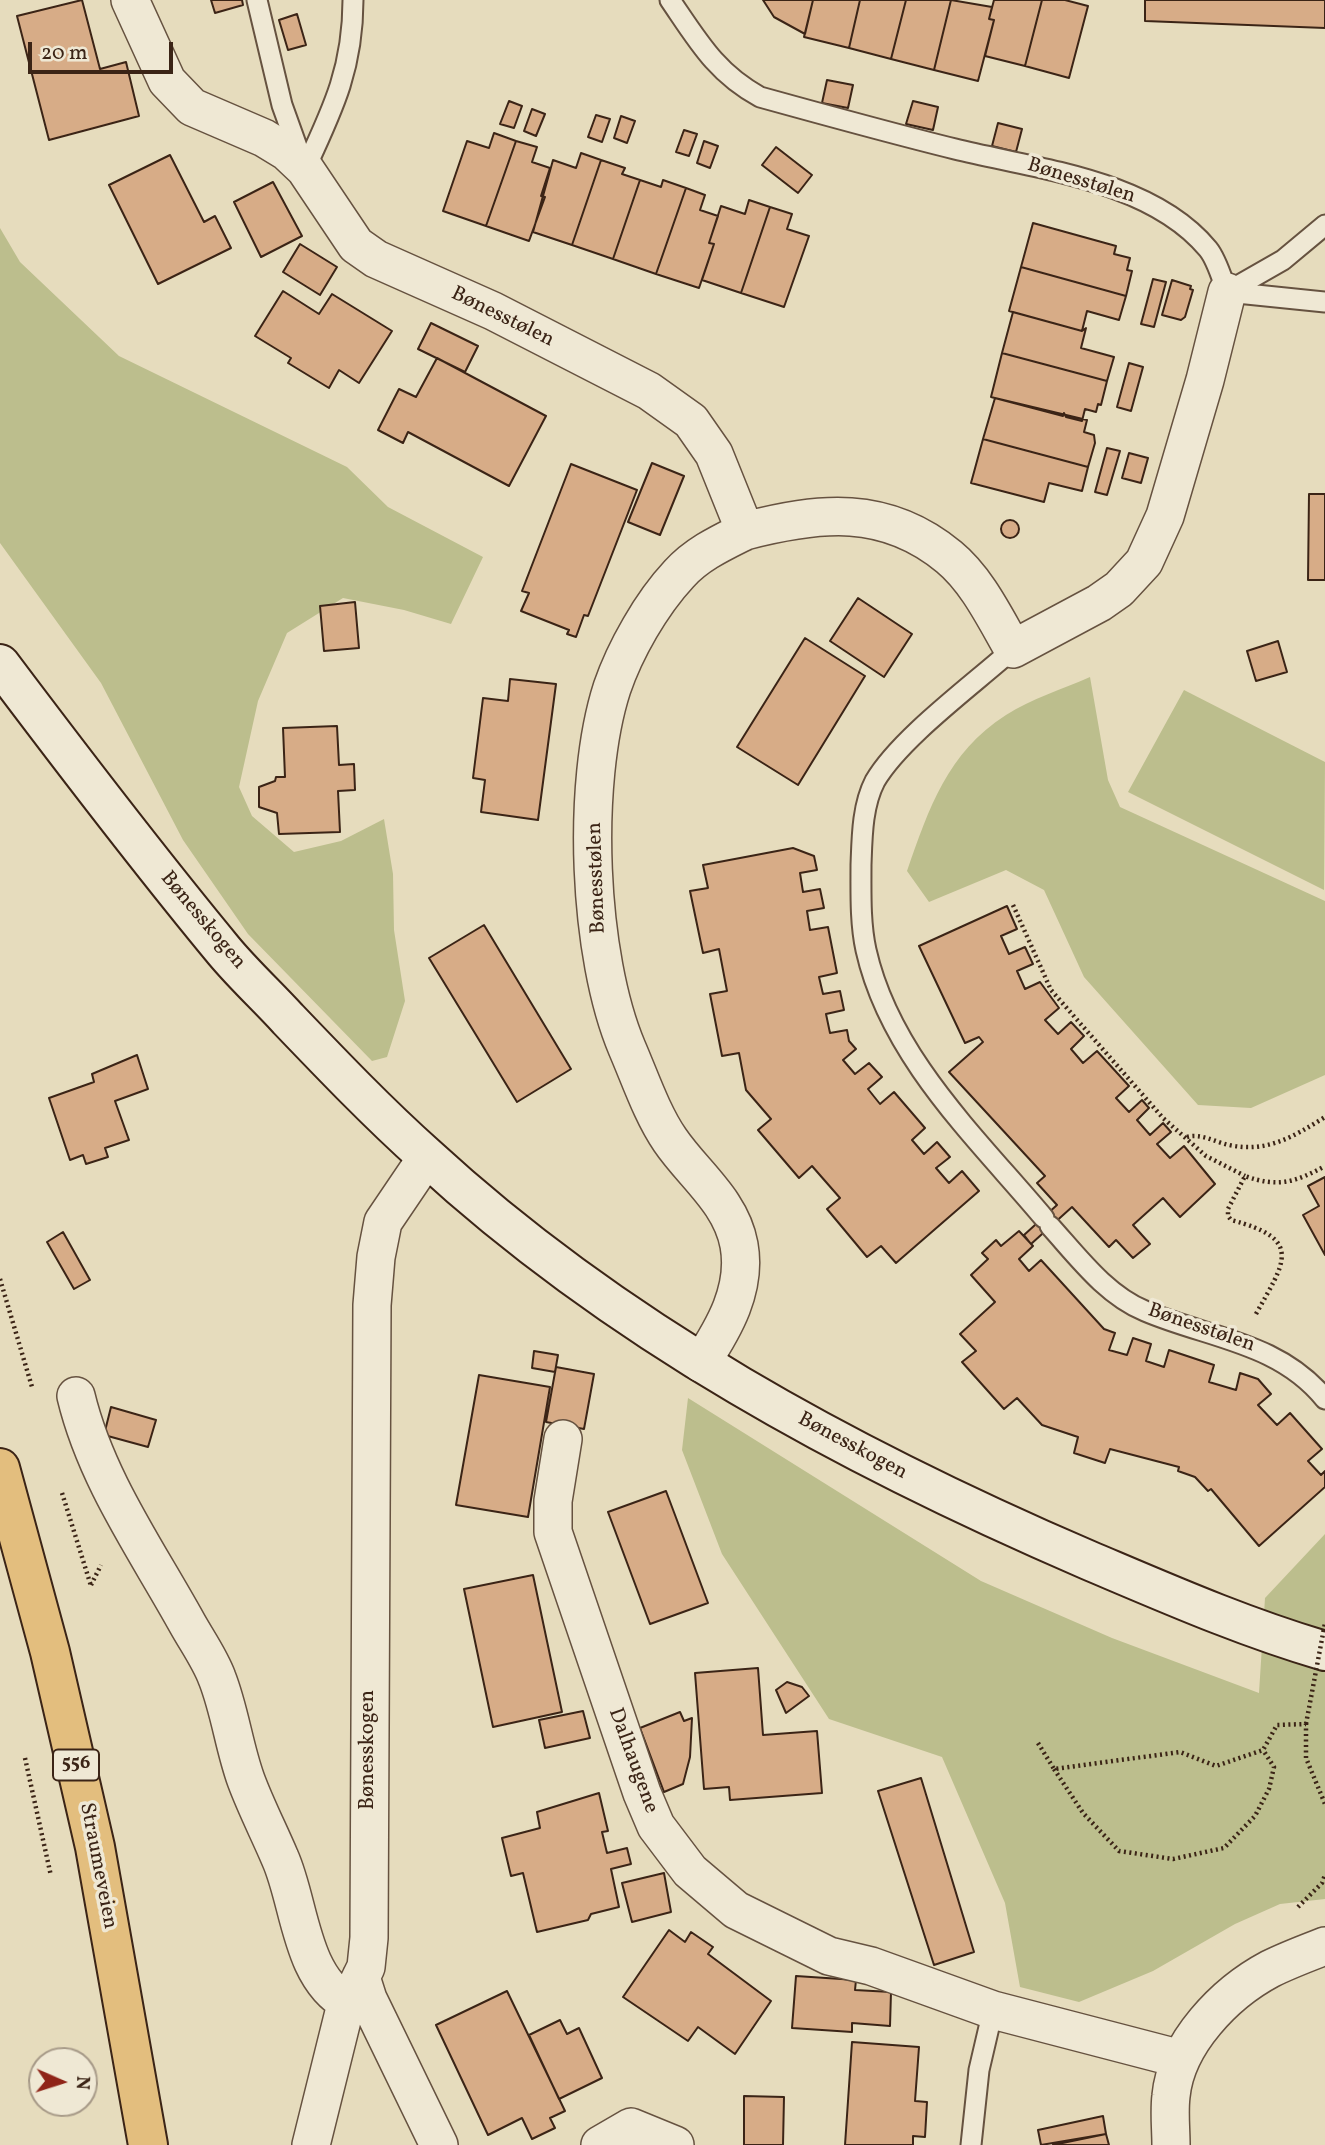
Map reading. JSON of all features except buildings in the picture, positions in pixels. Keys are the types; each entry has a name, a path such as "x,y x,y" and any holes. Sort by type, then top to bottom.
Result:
{"main road":[{"name":"Bønesskogen","path":"0,664 227,954 333,1066 427,1157 509,1226 582,1282 701,1363 813,1428 1045,1541 1209,1611 1325,1651"},
{"name":"Straumeveien","path":"0,1468 50,1652 95,1847 148,2145"}],"street":[{"name":"Bønesstølen","path":"130,0 167,81 192,107 264,138 287,152 305,169 356,245 376,259 493,311 649,391 691,421 714,454 745,531"},
{"name":"Bønesstølen","path":"701,1363 727,1322 738,1286 739,1245 725,1207 668,1139 626,1045 607,986 594,909 596,768 612,688 641,628 678,574 710,548 745,531 791,519 841,514 881,522 918,536 950,558 979,592 1013,649 1080,615 1119,589 1144,562 1165,516 1205,380 1227,292"},
{"name":"Bønesskogen","path":"311,2145 354,1990 366,1967 369,1938 372,1305 376,1257 383,1222 427,1157"},
{"path":"76,1396 84,1432 106,1483 137,1531 217,1677 246,1780 289,1879 304,1937 316,1966 326,1982 354,1990 368,1999 439,2145"},
{"name":"Dalhaugene","path":"563,1439 553,1501 554,1532 642,1793 656,1826 690,1871 736,1910 829,1956 871,1966 993,2010 1181,2059"},
{"path":"1171,2145 1171,2095 1181,2059 1208,2020 1236,1992 1270,1969 1325,1945"},
{"path":"622,2139 675,2145"}],"lane":[{"path":"257,0 282,105 305,169"},
{"path":"305,169 341,91 353,31 353,0"},
{"name":"Bønesstølen","path":"670,0 714,64 734,83 761,97 957,149 1063,172 1138,198 1179,223 1209,250 1227,292"},
{"path":"1227,292 1283,260 1325,225"},
{"path":"1227,292 1325,302"},
{"name":"Bønesstølen","path":"1013,649 898,750 874,783 862,826 861,885 866,949 886,1007 915,1064 1100,1282 1143,1311 1262,1350 1315,1386 1325,1399"},
{"path":"971,2145 979,2070 993,2010"}],"path":[{"path":"1013,905 1051,990 1163,1118 1206,1156 1245,1176 1268,1183 1288,1184 1325,1166"},
{"path":"1186,1137 1194,1135 1227,1145 1264,1148 1278,1144 1325,1117"},
{"path":"1240,1343 1283,1265 1280,1248 1264,1229 1228,1216 1228,1209 1245,1176"},
{"path":"1325,1623 1306,1724 1306,1758 1325,1804"},
{"path":"1054,1769 1180,1752 1216,1766 1263,1750 1277,1725 1306,1724"},
{"path":"1038,1743 1083,1813 1119,1850 1173,1859 1224,1848 1255,1816 1269,1789 1274,1767 1263,1750"},
{"path":"23,1748 52,1879"}],"green space":[{"path":"0,228 20,262 119,356 347,467 388,507 483,557 451,624 404,610 343,598 287,633 258,701 239,787 252,816 294,852 341,841 384,819 393,874 394,930 405,1001 387,1057 372,1061 248,934 183,840 101,683 0,543"},
{"path":"1090,677 1108,780 1120,807 1325,901 1325,1075 1251,1108 1198,1105 1084,977 1044,890 1006,870 929,902 907,871 932,804 955,764 969,747 986,730 1016,709"},
{"path":"1184,690 1325,762 1324,890 1128,792"},
{"path":"688,1398 981,1581 1112,1638 1259,1693 1265,1598 1325,1534 1325,1899 1280,1904 1235,1924 1153,1971 1079,2002 1020,1987 1005,1903 942,1757 829,1719 722,1554 682,1450"}]}
